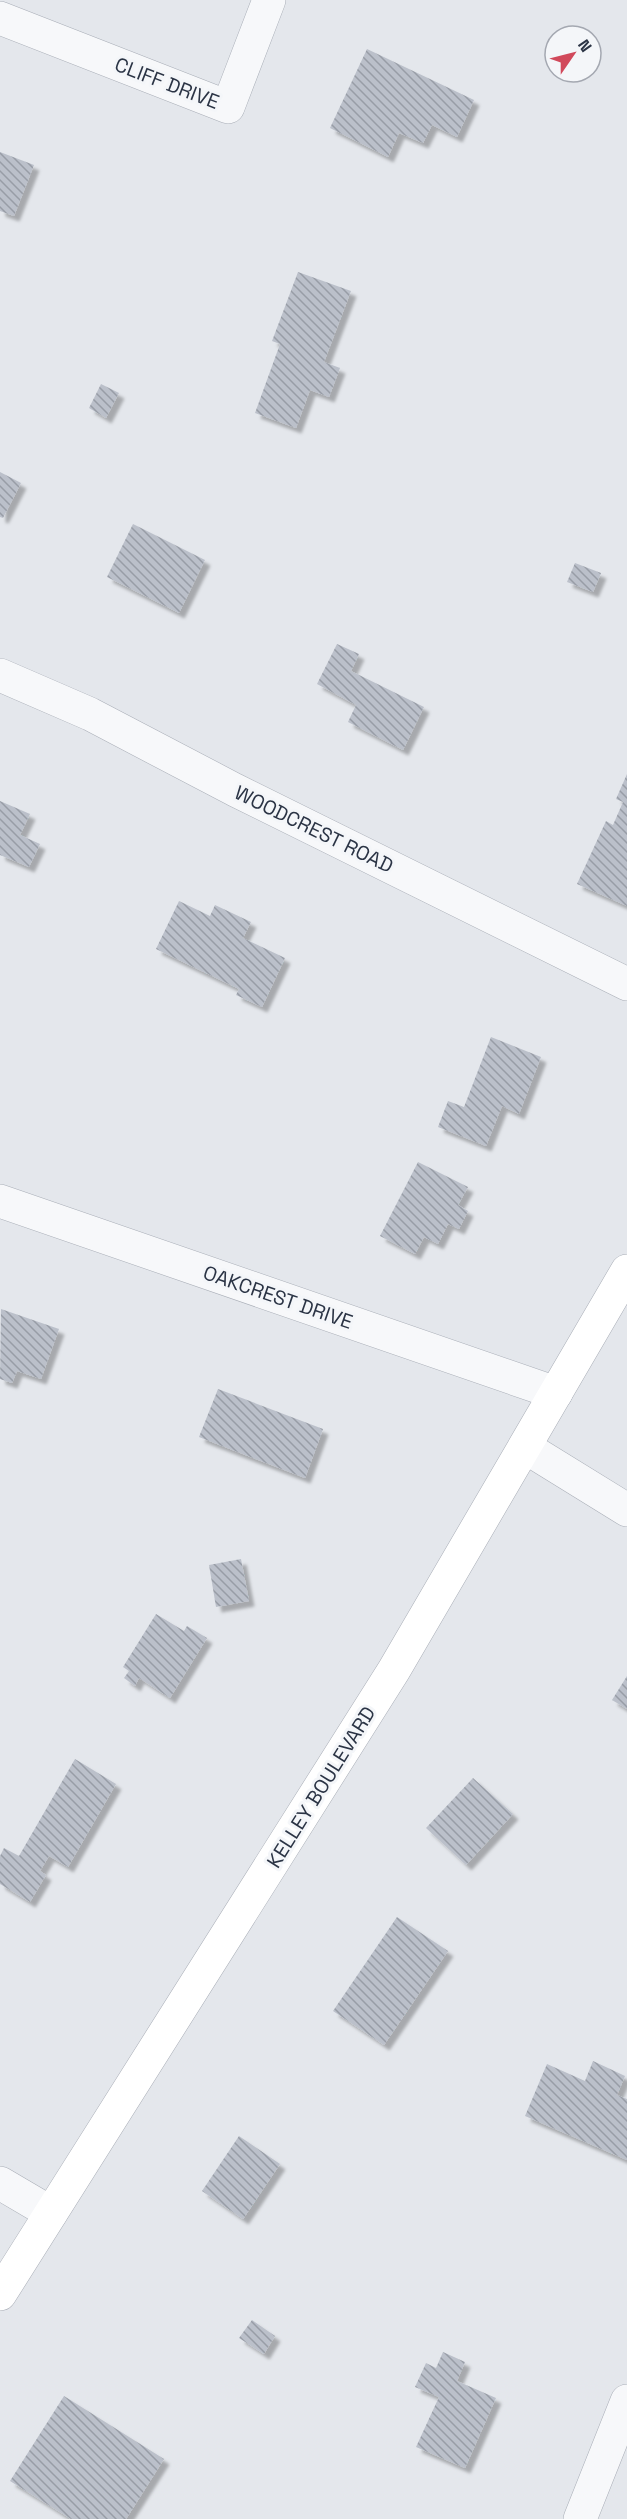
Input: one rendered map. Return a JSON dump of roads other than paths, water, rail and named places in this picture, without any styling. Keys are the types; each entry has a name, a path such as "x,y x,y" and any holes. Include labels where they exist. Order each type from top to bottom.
{"main road":[{"name":"KELLEY BOULEVARD","path":"0,2294 394,1671 627,1271"}],"street":[{"name":"CLIFF DRIVE","path":"0,18 228,107 269,0"},
{"name":"WOODCREST ROAD","path":"0,675 90,714 235,790 627,984"},
{"name":"OAKCREST DRIVE","path":"0,1201 556,1393"},
{"path":"525,1447 627,1510"},
{"path":"0,2183 51,2213"},
{"path":"580,2519 627,2401"}]}
